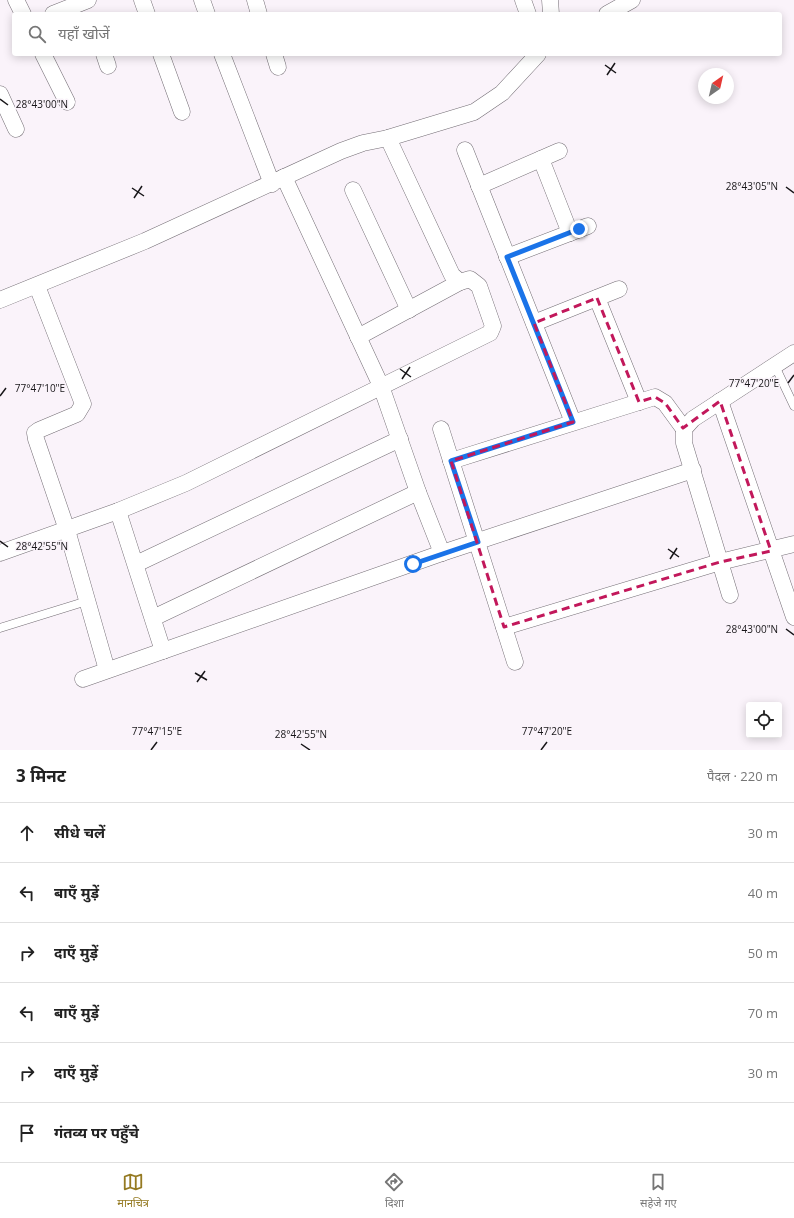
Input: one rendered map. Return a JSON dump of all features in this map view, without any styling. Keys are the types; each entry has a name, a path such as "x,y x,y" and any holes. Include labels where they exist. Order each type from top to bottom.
{"street":[{"path":"16,0 22,12"},
{"path":"142,0 146,12"},
{"path":"202,0 206,12"},
{"path":"254,0 259,12"},
{"path":"523,0 527,12"},
{"path":"550,0 551,12"},
{"path":"611,12 632,0"},
{"path":"61,12 88,5"},
{"path":"44,56 67,102"},
{"path":"162,56 182,112"},
{"path":"223,56 278,180 358,337 381,386 418,492 442,553"},
{"path":"0,300 145,241 341,150 363,143 388,138 474,112 502,93 536,56"},
{"path":"0,94 16,129"},
{"path":"388,138 452,275 460,282"},
{"path":"465,150 573,422"},
{"path":"479,186 559,151"},
{"path":"541,159 570,233"},
{"path":"353,190 409,310"},
{"path":"507,257 588,226"},
{"path":"0,554 118,511 186,483 490,333 493,326 478,286 470,279 460,282 358,337"},
{"path":"36,286 83,404 77,414 35,433 67,530 107,670"},
{"path":"534,323 619,289"},
{"path":"597,298 639,402"},
{"path":"730,595 692,470 683,436 684,429 693,419 794,353"},
{"path":"451,461 655,397 666,403 684,429"},
{"path":"720,401 794,617"},
{"path":"440,429 478,542 515,662"},
{"path":"136,564 400,439"},
{"path":"83,679 442,553 692,470"},
{"path":"153,618 418,492"},
{"path":"118,511 163,651"},
{"path":"504,627 720,562 771,551 794,544"}],"lane":[{"path":"775,366 794,406"},
{"path":"0,628 87,601"}],"highlighted area":[{"path":"597,298 639,402 655,397 665,403 683,428 720,401 771,551 720,562 504,627 451,461 573,422 534,323"}],"route":[{"path":"413,564 478,542 451,461 573,422 507,257 579,229"}]}
